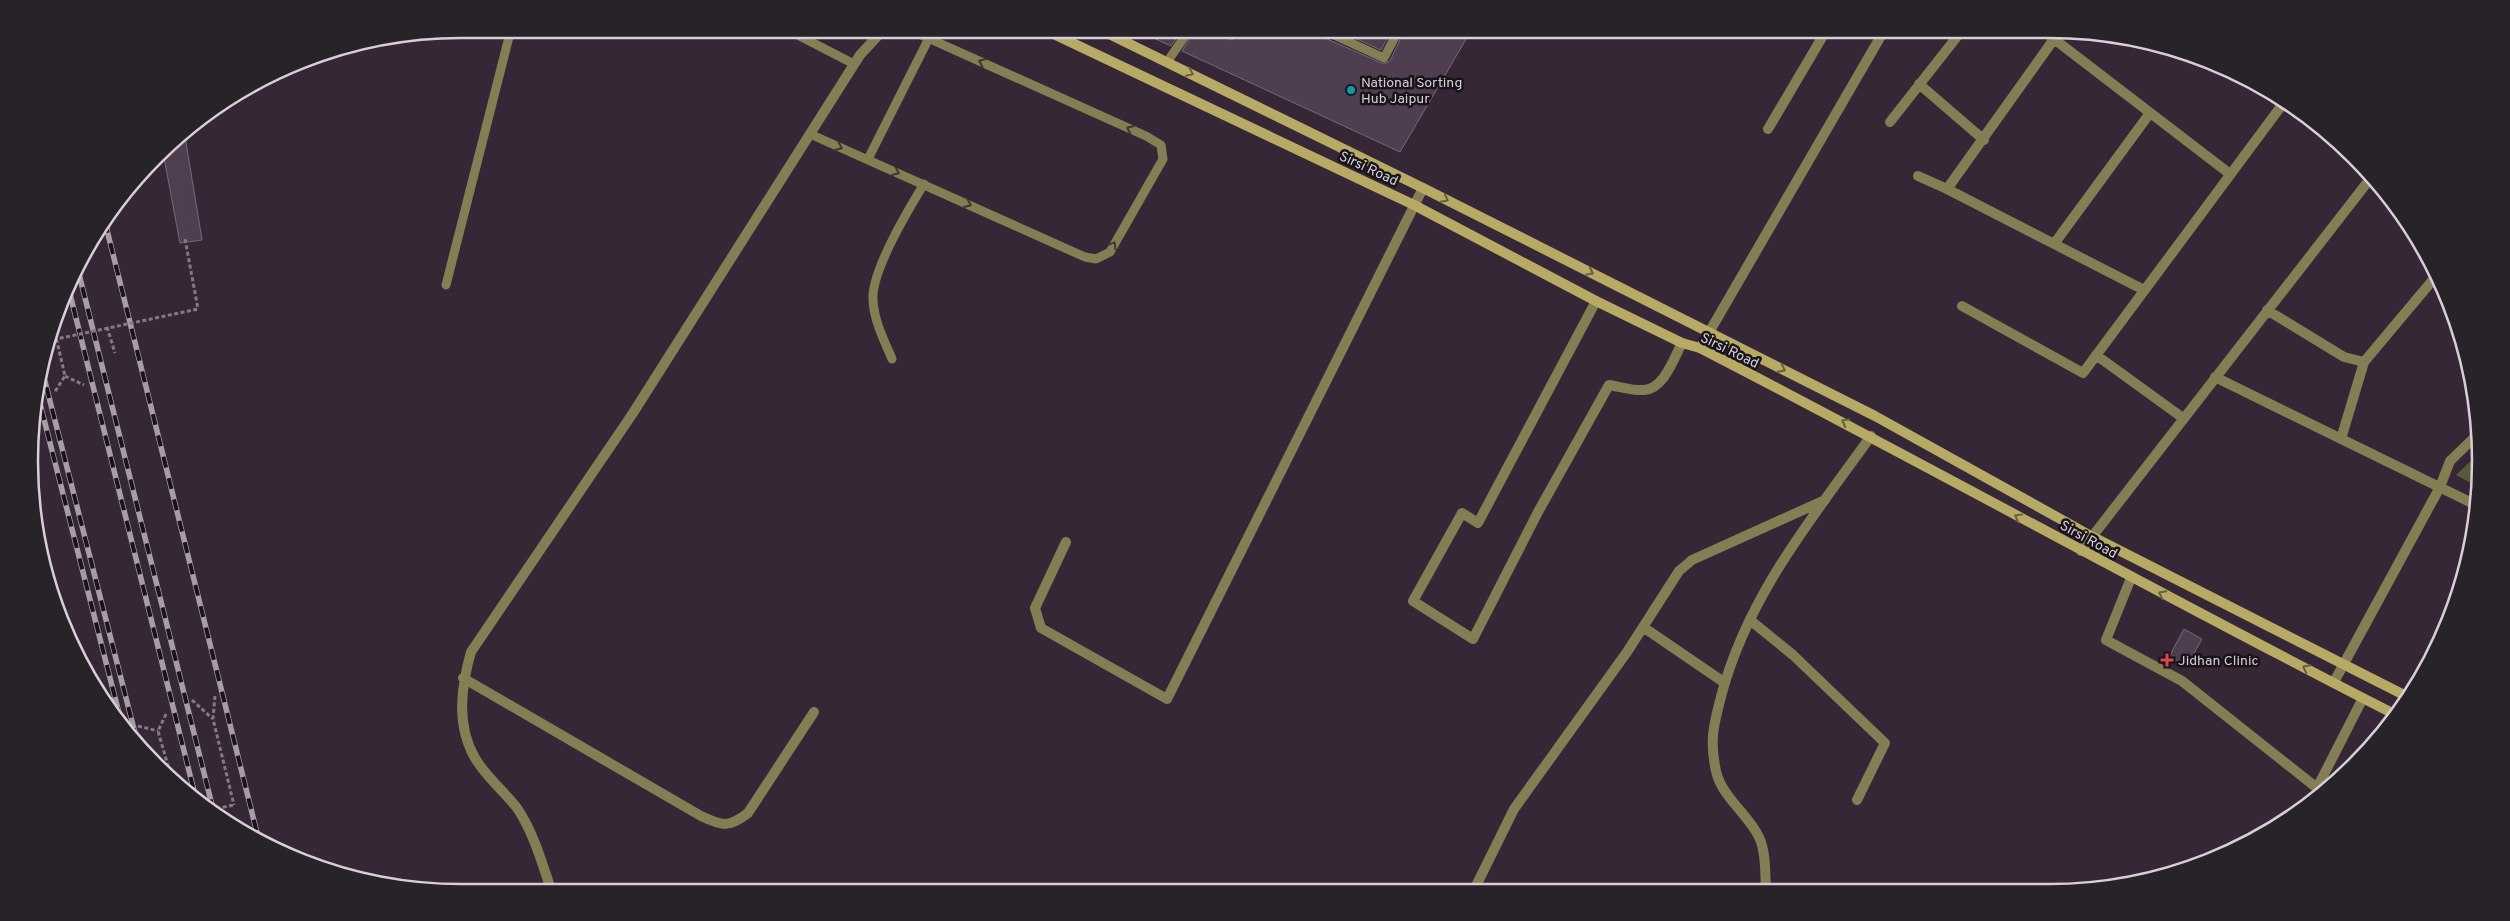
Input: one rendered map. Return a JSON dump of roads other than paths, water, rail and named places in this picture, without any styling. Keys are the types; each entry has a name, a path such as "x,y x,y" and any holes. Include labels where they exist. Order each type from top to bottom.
{"street":[{"path":"549,884 531,833 517,808 475,758 461,720 463,678 471,652 633,413 854,64 876,38"},
{"name":"Sirsi Road","path":"1063,38 1414,204 1596,301 1682,343 1700,348 1871,436 2131,578 2390,712"},
{"name":"Sirsi Road","path":"1117,38 1422,188 1875,416 2092,536 2402,694"},
{"path":"1768,129 1822,38"},
{"path":"1700,348 1880,38"},
{"path":"1890,122 1956,38"},
{"path":"1947,188 1984,140 2054,39 2230,174"},
{"path":"1919,84 1984,140"},
{"path":"1962,306 2082,373 2281,106"},
{"path":"2054,244 2150,113"},
{"path":"1918,176 1947,188 2144,290"},
{"path":"2081,550 2368,182"},
{"path":"1066,542 1035,608 1042,628 1166,699 1422,188"},
{"path":"2341,439 2364,362 2432,281"},
{"path":"1596,301 1478,523 1462,513 1413,601 1473,639 1538,512 1609,386 1644,390 1660,384 1682,343"},
{"path":"2266,310 2344,356 2364,362"},
{"path":"2096,356 2183,418"},
{"path":"2215,377 2470,502"},
{"path":"1766,884 1760,838 1716,774 1711,734 1732,658 1761,595 1791,545 1871,436"},
{"path":"2334,682 2440,487 2450,461 2472,440"},
{"path":"1477,884 1514,809 1643,627 1679,571 1692,560 1825,500"},
{"path":"2131,578 2106,640 2182,681 2317,788"},
{"path":"1750,620 1793,655 1885,744 1857,800"},
{"path":"1643,627 1725,683"},
{"path":"463,678 701,816 725,825 736,822 748,813 814,712"},
{"path":"2317,788 2362,698"}],"lane":[{"path":"446,284 510,38"},
{"path":"803,38 854,64"},
{"path":"810,134 1085,257 1096,259 1110,252 1163,159 1161,145 1146,136 929,38 868,159"},
{"path":"1167,62 1184,38"},
{"path":"1341,38 1384,58 1394,38"},
{"path":"892,358 878,325 872,299 881,266 893,238 924,184"}],"tunnel":[{"path":"172,151 185,239"}],"railway":[{"path":"107,229 257,831"},
{"path":"80,276 211,802"},
{"path":"71,297 193,788"},
{"path":"45,382 134,729"},
{"path":"41,407 118,708"}],"place":[{"name":"National Sorting Hub Jaipur","path":"1351,90"},
{"name":"Jidhan Clinic","path":"2167,660"}]}
